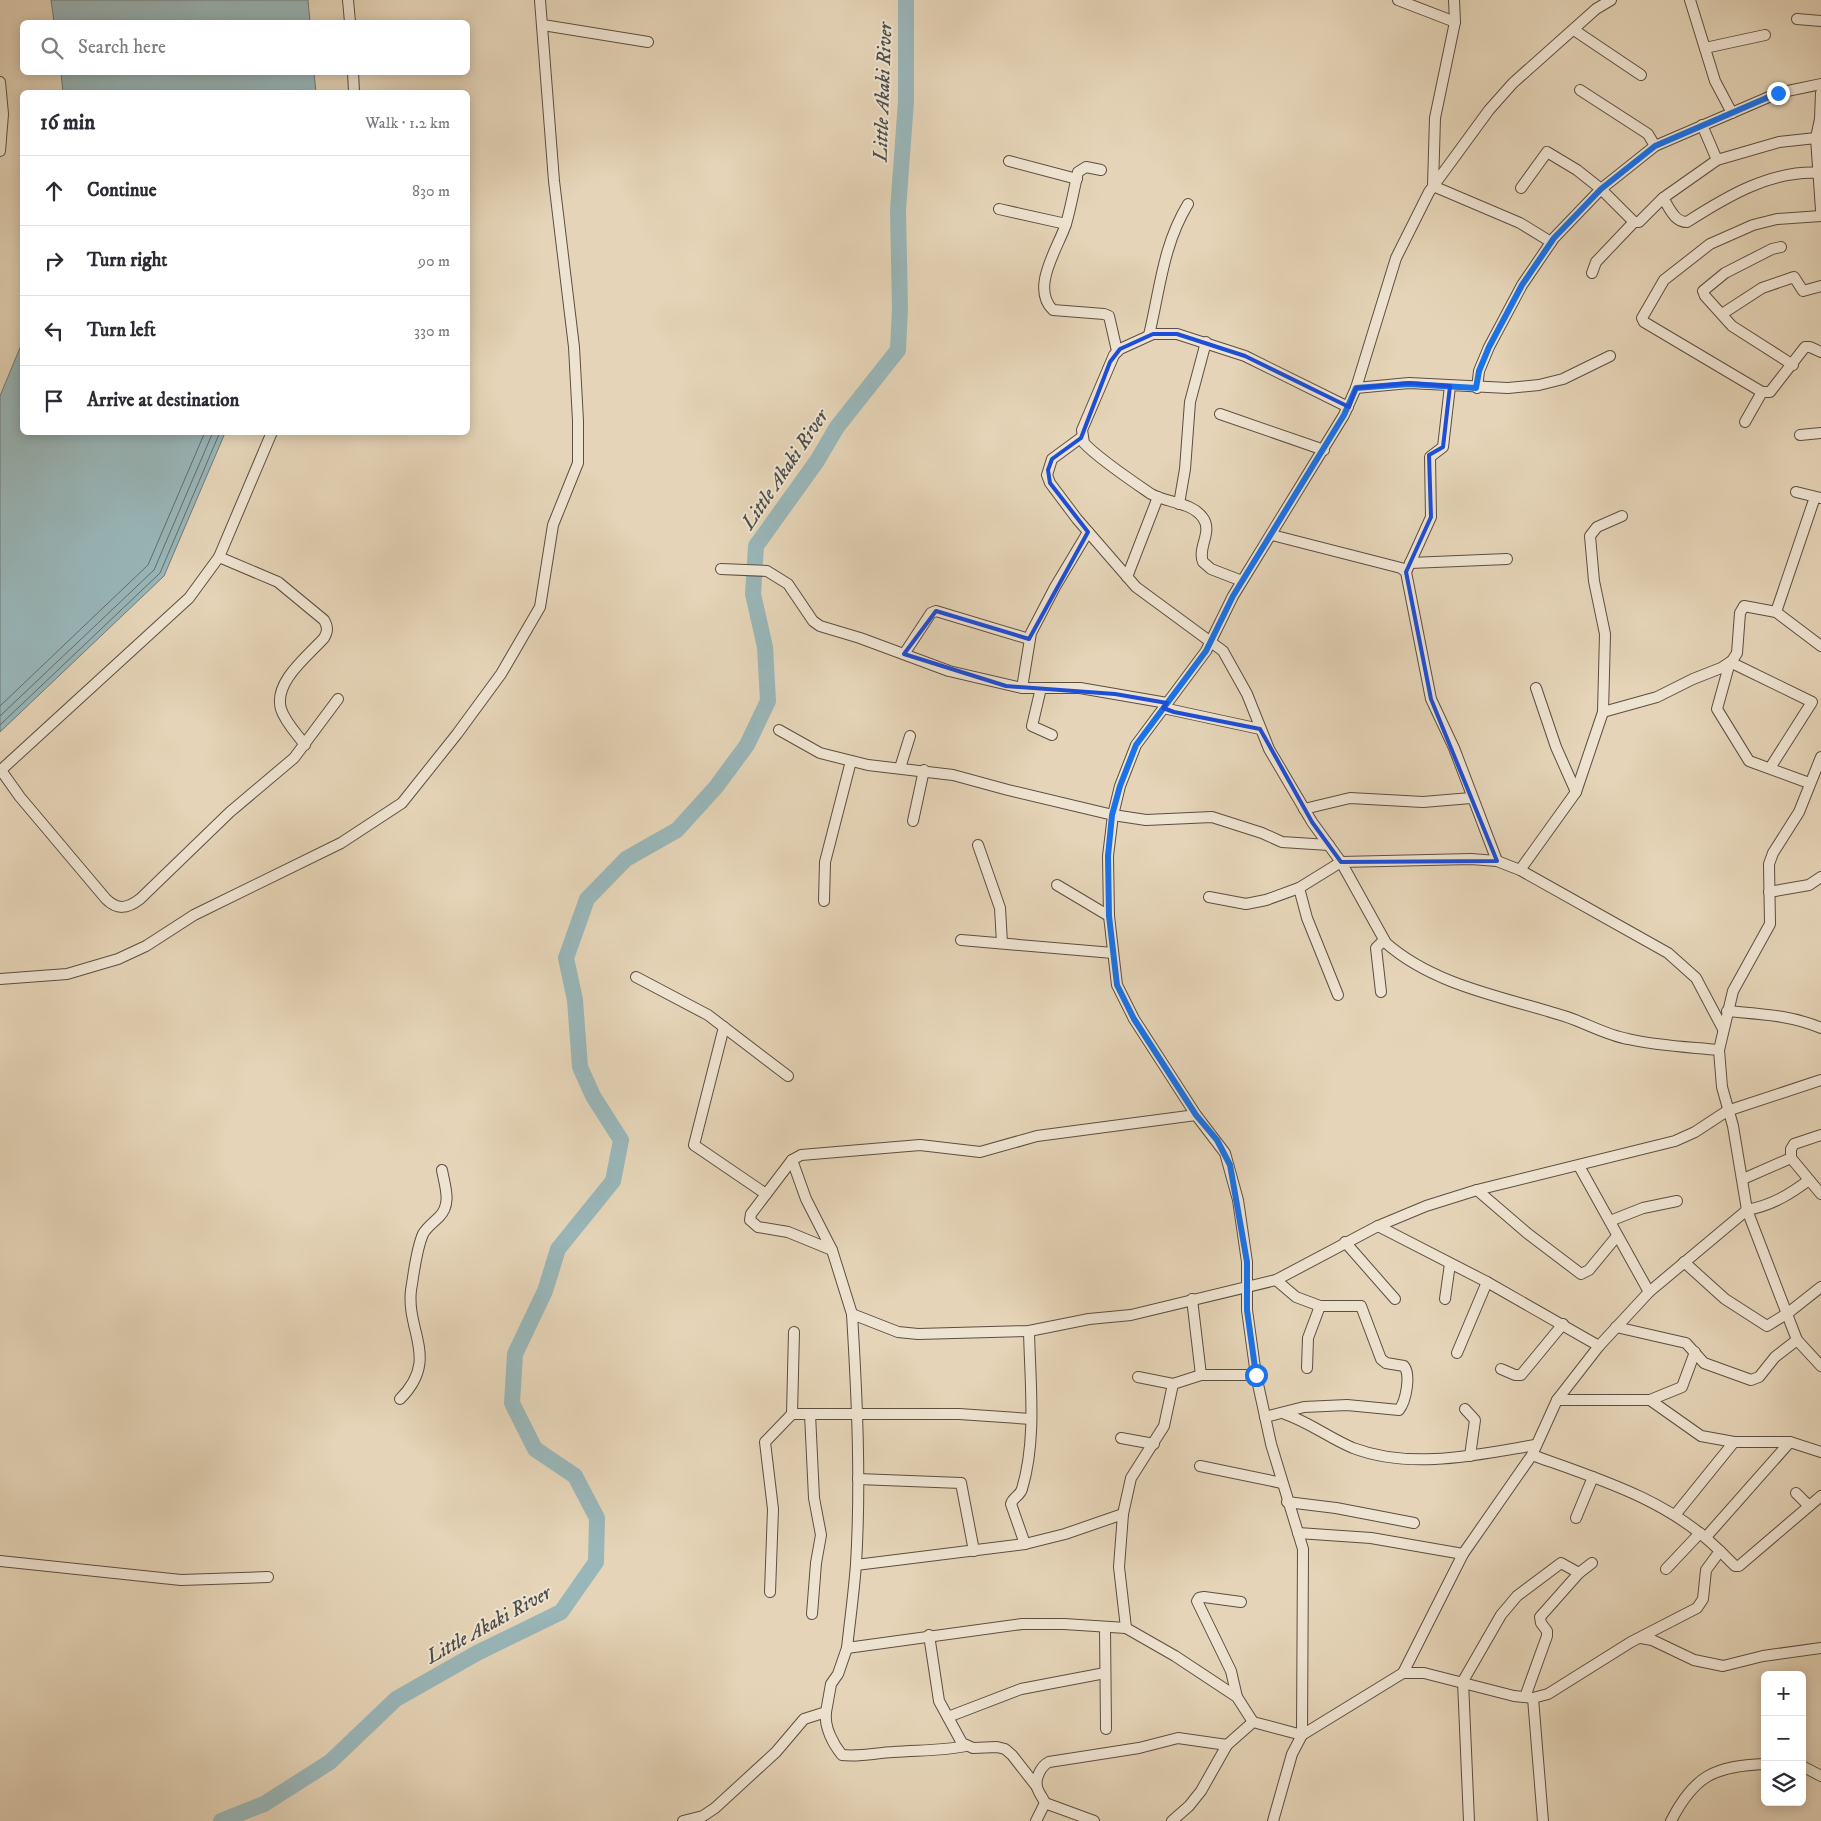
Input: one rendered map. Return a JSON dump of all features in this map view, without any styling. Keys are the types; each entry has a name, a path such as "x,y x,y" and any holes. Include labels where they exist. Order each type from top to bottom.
{"street":[{"path":"348,0 350,20"},
{"path":"0,979 67,974 118,959 146,946 194,916 341,843 402,803 457,734 501,674 540,608 553,525 578,463 578,421 574,347 554,182 540,0"},
{"path":"1398,0 1455,22"},
{"path":"1433,186 1435,118 1455,22 1454,0"},
{"path":"1273,1821 1292,1754 1302,1735 1303,1550 1287,1502 1256,1375 1249,1334 1247,1262 1230,1165 1217,1140 1196,1115 1124,1003 1117,985 1109,916 1108,856 1112,815 1120,786 1136,745 1210,643 1242,581 1324,450 1348,406 1356,388 1396,258 1433,186 1489,110 1513,83 1596,9 1611,0"},
{"path":"1690,0 1715,81 1732,113"},
{"path":"1797,19 1821,21"},
{"path":"543,25 648,42"},
{"path":"1574,30 1641,75"},
{"path":"1706,48 1765,35"},
{"path":"353,75 354,90"},
{"path":"0,82 3,114 0,151"},
{"path":"1476,388 1479,371 1489,347 1522,285 1551,242 1601,189 1655,146 1778,93 1821,84"},
{"path":"1580,90 1648,134 1655,146"},
{"path":"1821,94 1821,119 1816,138 1821,210"},
{"path":"1702,125 1717,160"},
{"path":"1592,273 1596,262 1634,222 1639,222 1663,198 1717,160 1779,142 1816,138"},
{"path":"1521,188 1547,152 1578,170 1601,189 1634,222"},
{"path":"1009,161 1076,179"},
{"path":"1101,170 1082,168 1076,179 1066,224 1044,282 1050,307 1058,312 1104,314 1109,316 1117,352"},
{"path":"1663,198 1677,220 1687,222 1720,201 1761,182 1792,174 1819,173"},
{"path":"1433,186 1520,223 1551,242"},
{"path":"1148,335 1164,257 1176,224 1188,204"},
{"path":"1000,210 1066,224"},
{"path":"1821,216 1777,219 1753,225 1710,244 1664,280 1642,318 1644,322 1762,392 1770,392 1793,365 1805,347 1821,352"},
{"path":"1781,247 1772,249 1725,273 1704,288 1705,296 1732,326 1793,365"},
{"path":"1722,314 1762,288 1794,277 1803,291 1821,286"},
{"path":"1242,581 1211,569 1203,562 1201,554 1206,535 1205,522 1202,516 1179,504 1158,497 1088,448 1082,437 1082,430 1097,398 1110,362 1117,352 1148,335 1177,334 1229,349 1259,362 1309,389 1348,406"},
{"path":"1179,504 1185,469 1190,402 1206,342"},
{"path":"1356,388 1409,384 1508,388 1549,383 1610,356"},
{"path":"1450,386 1443,447 1430,457 1431,517 1408,568 1431,699 1454,748 1471,798 1497,861"},
{"path":"1745,422 1762,392"},
{"path":"1220,414 1324,450"},
{"path":"1800,435 1821,433"},
{"path":"271,435 219,557 190,598 1,771 20,797 106,899 119,908 133,904 140,899 230,812 294,758 338,699"},
{"path":"1082,437 1052,460 1047,475 1050,483 1088,532 1127,577 1210,643 1223,651 1248,694 1269,749 1304,809 1341,862 1384,940 1396,952 1428,970 1491,995 1565,1016 1630,1040 1719,1050"},
{"path":"1776,612 1818,498 1796,492"},
{"path":"1127,577 1158,497"},
{"path":"1520,870 1576,792 1604,712 1605,634 1594,581 1590,536 1597,527 1622,516"},
{"path":"1022,688 1029,639 1055,586 1088,532"},
{"path":"1272,535 1392,566 1408,568 1507,559"},
{"path":"219,557 278,582 324,620 327,625 327,632 324,638 291,674 281,694 281,710 305,745"},
{"path":"724,569 767,572 788,584 813,621 820,626 949,671 1022,688 1080,688 1165,705 1260,728"},
{"path":"1809,783 1749,761 1717,709 1730,662 1737,652 1741,608 1748,606 1776,612 1821,646"},
{"path":"904,654 931,613 936,611 1029,639"},
{"path":"1604,712 1658,697 1730,662"},
{"path":"1730,662 1812,702 1770,768"},
{"path":"1041,688 1032,726 1052,735"},
{"path":"1536,688 1556,747 1576,792"},
{"path":"779,730 820,753 851,761 953,774 1008,790 1112,815 1146,820 1212,817 1262,833 1282,842 1329,845"},
{"path":"900,768 910,736"},
{"path":"1821,756 1809,783 1800,812 1773,853 1769,864 1770,924 1733,991 1719,1050 1721,1080 1727,1110 1733,1126 1747,1210 1797,1340 1821,1366"},
{"path":"824,901 825,862 851,761"},
{"path":"913,821 924,770"},
{"path":"1304,809 1350,798 1423,802 1471,798"},
{"path":"978,845 1000,908 1002,943"},
{"path":"1210,897 1246,904 1266,900 1299,888 1341,862 1471,859 1497,861 1520,870 1630,930 1674,957 1696,978 1723,1029"},
{"path":"1769,892 1809,885 1821,877"},
{"path":"1057,885 1109,916"},
{"path":"1299,888 1308,918 1338,996"},
{"path":"961,940 1112,953"},
{"path":"1381,992 1376,948 1384,940"},
{"path":"636,977 708,1015 788,1076"},
{"path":"1727,1010 1788,1018 1821,1028"},
{"path":"724,1027 694,1145 766,1194"},
{"path":"852,1314 898,1332 918,1334 1029,1331 1089,1319 1131,1315 1276,1280 1345,1242 1426,1206 1477,1190 1675,1141 1695,1132 1727,1110 1821,1080"},
{"path":"832,1250 788,1232 758,1227 752,1224 751,1214 792,1160 810,1152 920,1145 980,1152 1037,1136 1196,1115"},
{"path":"1820,1193 1791,1158 1791,1149 1794,1144 1821,1135"},
{"path":"1743,1179 1791,1158"},
{"path":"792,1160 806,1199 832,1250 852,1314 858,1414 856,1565 847,1648 838,1674 831,1684 826,1712 825,1720 829,1732 842,1755 856,1757 893,1752 946,1750 966,1746 1005,1749 1037,1787 1044,1803 1094,1821"},
{"path":"1579,1166 1610,1221 1616,1236 1649,1292"},
{"path":"400,1399 410,1389 417,1377 420,1352 410,1302 411,1291 423,1235 445,1209 447,1199 442,1170"},
{"path":"1403,1673 1463,1554 1534,1450 1557,1400 1599,1346 1649,1292 1747,1210 1763,1207 1782,1198 1809,1180"},
{"path":"1477,1190 1527,1233 1581,1274 1588,1270 1616,1236"},
{"path":"1610,1221 1643,1208 1677,1201"},
{"path":"1378,1226 1487,1282 1599,1346"},
{"path":"1345,1242 1395,1299"},
{"path":"1684,1262 1725,1298 1763,1325 1770,1325 1821,1287"},
{"path":"1445,1298 1450,1264"},
{"path":"1265,1417 1285,1414 1304,1407 1347,1405 1393,1411 1399,1410 1402,1407 1405,1395 1406,1368 1386,1363 1381,1359 1361,1306 1320,1306 1296,1298 1276,1280"},
{"path":"1458,1353 1487,1282"},
{"path":"1192,1299 1201,1375"},
{"path":"1307,1368 1308,1338 1320,1306"},
{"path":"1501,1369 1515,1375 1521,1375 1563,1324"},
{"path":"1616,1327 1686,1343 1704,1363 1755,1380 1775,1357 1797,1340"},
{"path":"1025,1544 1011,1504 1012,1500 1022,1489 1031,1419 1029,1331"},
{"path":"792,1414 794,1332"},
{"path":"1557,1400 1650,1400 1682,1387 1695,1352"},
{"path":"1138,1377 1172,1384 1201,1375 1256,1375"},
{"path":"1126,1628 1119,1567 1123,1514 1132,1478 1164,1426 1172,1384"},
{"path":"1650,1400 1701,1436 1734,1442 1790,1442 1821,1452"},
{"path":"1465,1409 1475,1420 1470,1456"},
{"path":"770,1592 773,1509 764,1448 768,1437 792,1414 959,1414 1031,1419"},
{"path":"810,1414 814,1498 821,1535 816,1563 812,1614"},
{"path":"1285,1414 1314,1425 1351,1447 1375,1455 1409,1459 1534,1450 1592,1477 1641,1495 1675,1515 1703,1535 1735,1566 1739,1566 1821,1496"},
{"path":"1121,1438 1154,1444"},
{"path":"1675,1515 1734,1442"},
{"path":"1666,1569 1703,1535 1790,1442"},
{"path":"1200,1466 1282,1483"},
{"path":"1576,1518 1592,1477"},
{"path":"858,1479 961,1483 974,1551"},
{"path":"1796,1493 1809,1506"},
{"path":"1287,1502 1336,1508 1414,1523"},
{"path":"856,1565 1025,1544 1065,1534 1123,1514"},
{"path":"1298,1533 1372,1538 1463,1554"},
{"path":"1241,1602 1204,1597 1199,1598 1197,1601 1230,1670 1237,1697 1253,1722 1302,1735 1403,1673 1424,1673 1529,1697 1548,1694 1631,1642 1642,1638 1701,1604 1706,1570 1720,1551"},
{"path":"0,1561 180,1580 268,1577"},
{"path":"1469,1821 1463,1681 1489,1632 1517,1596 1561,1563 1579,1573"},
{"path":"1543,1821 1529,1697 1547,1636 1547,1630 1541,1623 1540,1617 1579,1573 1592,1563"},
{"path":"847,1648 1022,1624 1126,1628 1175,1656 1237,1697"},
{"path":"1104,1627 1106,1729"},
{"path":"929,1636 936,1691 948,1717 966,1746"},
{"path":"1642,1638 1652,1640 1694,1660 1723,1666 1762,1656 1821,1648"},
{"path":"948,1717 1021,1689 1105,1673"},
{"path":"683,1821 702,1816 715,1808 776,1752 804,1719 826,1712"},
{"path":"1172,1821 1190,1806 1201,1791 1227,1745 1253,1722"},
{"path":"1037,1787 1040,1771 1043,1765 1049,1762 1139,1748 1178,1738 1227,1745"},
{"path":"1670,1821 1696,1783 1710,1774 1734,1768 1761,1765"},
{"path":"1806,1768 1821,1776"},
{"path":"1036,1821 1044,1803"}],"highlighted area":[{"path":"1153,334 1177,334 1245,356 1349,407 1356,388 1409,383 1450,386 1443,447 1429,455 1431,517 1406,572 1431,699 1497,861 1341,862 1312,822 1260,729 1174,712 1163,708 1167,703 1115,694 1006,686 904,654 936,611 1029,639 1088,532 1050,483 1048,470 1052,459 1081,438 1110,362 1120,349"}],"water":[{"path":"51,0 308,0 310,20 54,20"},
{"path":"61,75 314,75 316,90 63,90"},
{"path":"20,348 20,435 224,435 164,576 0,732 0,396"}],"waterway":[{"name":"Little Akaki River","path":"221,1821 264,1804 330,1762 396,1699 477,1653 561,1612 596,1562 597,1518 575,1476 535,1449 512,1403 515,1354 545,1291 558,1249 613,1181 621,1140 593,1096 580,1067 575,1000 566,958 587,899 626,859 677,830 716,787 747,745 768,701 765,647 753,594 756,546 817,461 837,427 898,350 900,308 898,210 906,101 906,0"}],"route":[{"path":"1256,1375 1247,1310 1247,1262 1238,1200 1230,1165 1217,1140 1196,1115 1134,1019 1124,1003 1117,985 1109,916 1108,856 1112,815 1126,769 1136,745 1206,651 1233,596 1344,415 1356,388 1399,384 1476,388 1479,371 1489,347 1522,285 1554,238 1601,189 1655,146 1778,93"}]}
